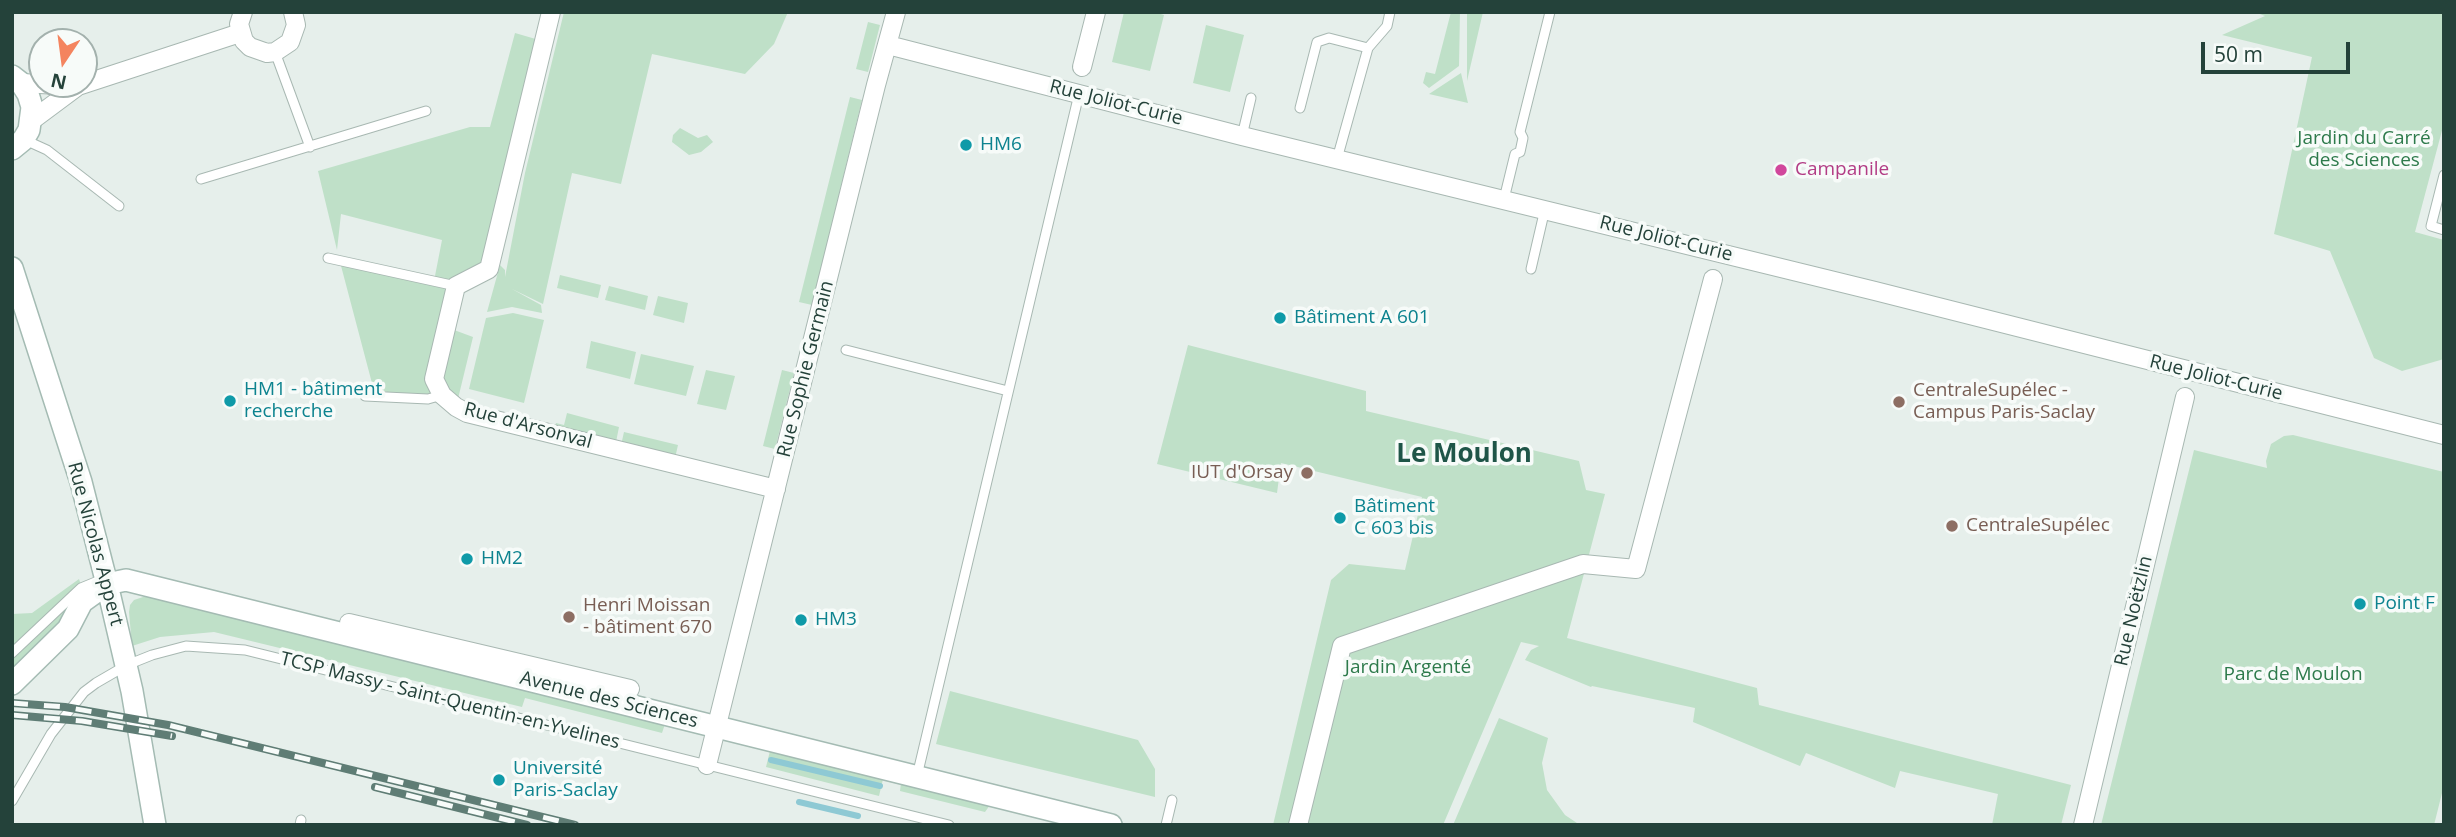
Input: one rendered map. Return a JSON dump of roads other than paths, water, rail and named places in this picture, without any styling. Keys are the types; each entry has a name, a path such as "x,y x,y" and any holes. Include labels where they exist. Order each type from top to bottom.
{"street":[{"path":"243,12 239,24 240,33 250,47 258,51 275,52 290,42 298,14"},
{"path":"456,286 489,270 551,12"},
{"name":"Rue Sophie Germain","path":"707,765 896,12"},
{"path":"1082,67 1096,12"},
{"path":"98,79 240,33"},
{"name":"Rue Joliot-Curie","path":"888,45 1242,136 1545,209 2444,435"},
{"path":"17,79 28,94 32,107 19,143"},
{"path":"19,143 66,98"},
{"name":"Rue Nicolas Appert","path":"12,268 81,482 127,665 155,825"},
{"path":"1298,825 1342,646 1583,564 1636,569 1713,279"},
{"name":"Rue d'Arsonval","path":"456,286 434,379 442,395 456,407 467,413 776,489"},
{"name":"Rue Noëtzlin","path":"2083,825 2185,397"},
{"name":"Avenue des Sciences","path":"106,581 126,580 1111,825"},
{"path":"12,684 68,629 82,602 106,581"},
{"path":"349,623 630,689"}],"lane":[{"path":"1337,159 1368,48 1387,26 1391,12"},
{"path":"1504,200 1515,154 1520,152 1523,138 1520,132 1550,12"},
{"path":"1300,108 1317,42 1328,38 1368,48"},
{"path":"275,52 310,147"},
{"path":"917,776 1079,93"},
{"path":"1242,136 1251,98"},
{"path":"201,179 426,111"},
{"path":"19,143 47,150 120,206"},
{"path":"2444,174 2431,226 2444,230"},
{"path":"1531,269 1545,209"},
{"path":"328,258 456,286"},
{"path":"846,350 1008,391"},
{"path":"365,396 428,399 442,395"},
{"path":"12,653 81,588 106,581"},
{"name":"TCSP Massy - Saint-Quentin-en-Yvelines","path":"12,801 51,734 84,692 127,665 152,654 186,646 246,650 949,825"},
{"path":"1166,825 1172,800"}],"waterway":[{"path":"771,760 880,786"},
{"path":"799,802 858,816"}],"railway":[{"path":"12,703 65,707 168,725 575,825"},
{"path":"12,715 82,721 172,736"},
{"path":"375,787 527,825"}],"place":[{"name":"HM6","path":"966,145"},
{"name":"Campanile","path":"1781,170"},
{"name":"Bâtiment A 601","path":"1280,318"},
{"name":"HM1 - bâtiment recherche","path":"230,401"},
{"name":"CentraleSupélec - Campus Paris-Saclay","path":"1899,402"},
{"name":"IUT d'Orsay","path":"1307,473"},
{"name":"Bâtiment C 603 bis","path":"1340,518"},
{"name":"CentraleSupélec","path":"1952,526"},
{"name":"HM2","path":"467,559"},
{"name":"Point F","path":"2360,604"},
{"name":"Henri Moissan - bâtiment 670","path":"569,617"},
{"name":"HM3","path":"801,620"},
{"name":"Université Paris-Saclay","path":"499,780"}],"district":[{"name":"Le Moulon","path":"1464,455"}],"park label":[{"name":"Jardin du Carré des Sciences","path":"2364,150"},
{"name":"Jardin Argenté","path":"1408,668"},
{"name":"Parc de Moulon","path":"2293,675"}]}
